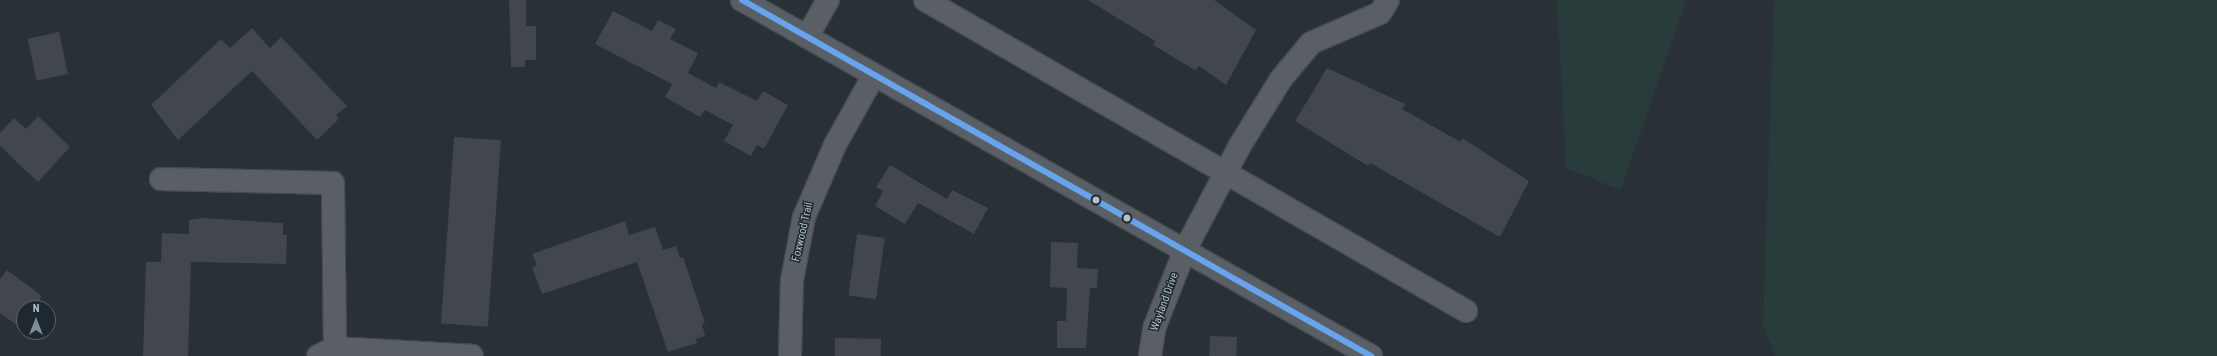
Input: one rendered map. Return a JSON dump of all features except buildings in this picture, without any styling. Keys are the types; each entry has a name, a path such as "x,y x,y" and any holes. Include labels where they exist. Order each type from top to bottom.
{"street":[{"path":"742,0 1371,356"},
{"path":"807,37 828,0"},
{"path":"924,0 1466,311"},
{"name":"Wayland Drive","path":"1150,356 1155,326 1185,250 1225,174 1297,55 1310,43 1380,13 1388,0"},
{"name":"Foxwood Trail","path":"790,356 792,280 804,217 835,145 874,75"},
{"path":"161,179 333,183 327,352 472,356"}],"green space":[{"path":"1557,0 1686,0 1621,190 1566,168"},
{"path":"1774,0 2217,0 2217,356 1776,356 1763,326"}],"transit line":[{"path":"742,0 1371,356"}]}
